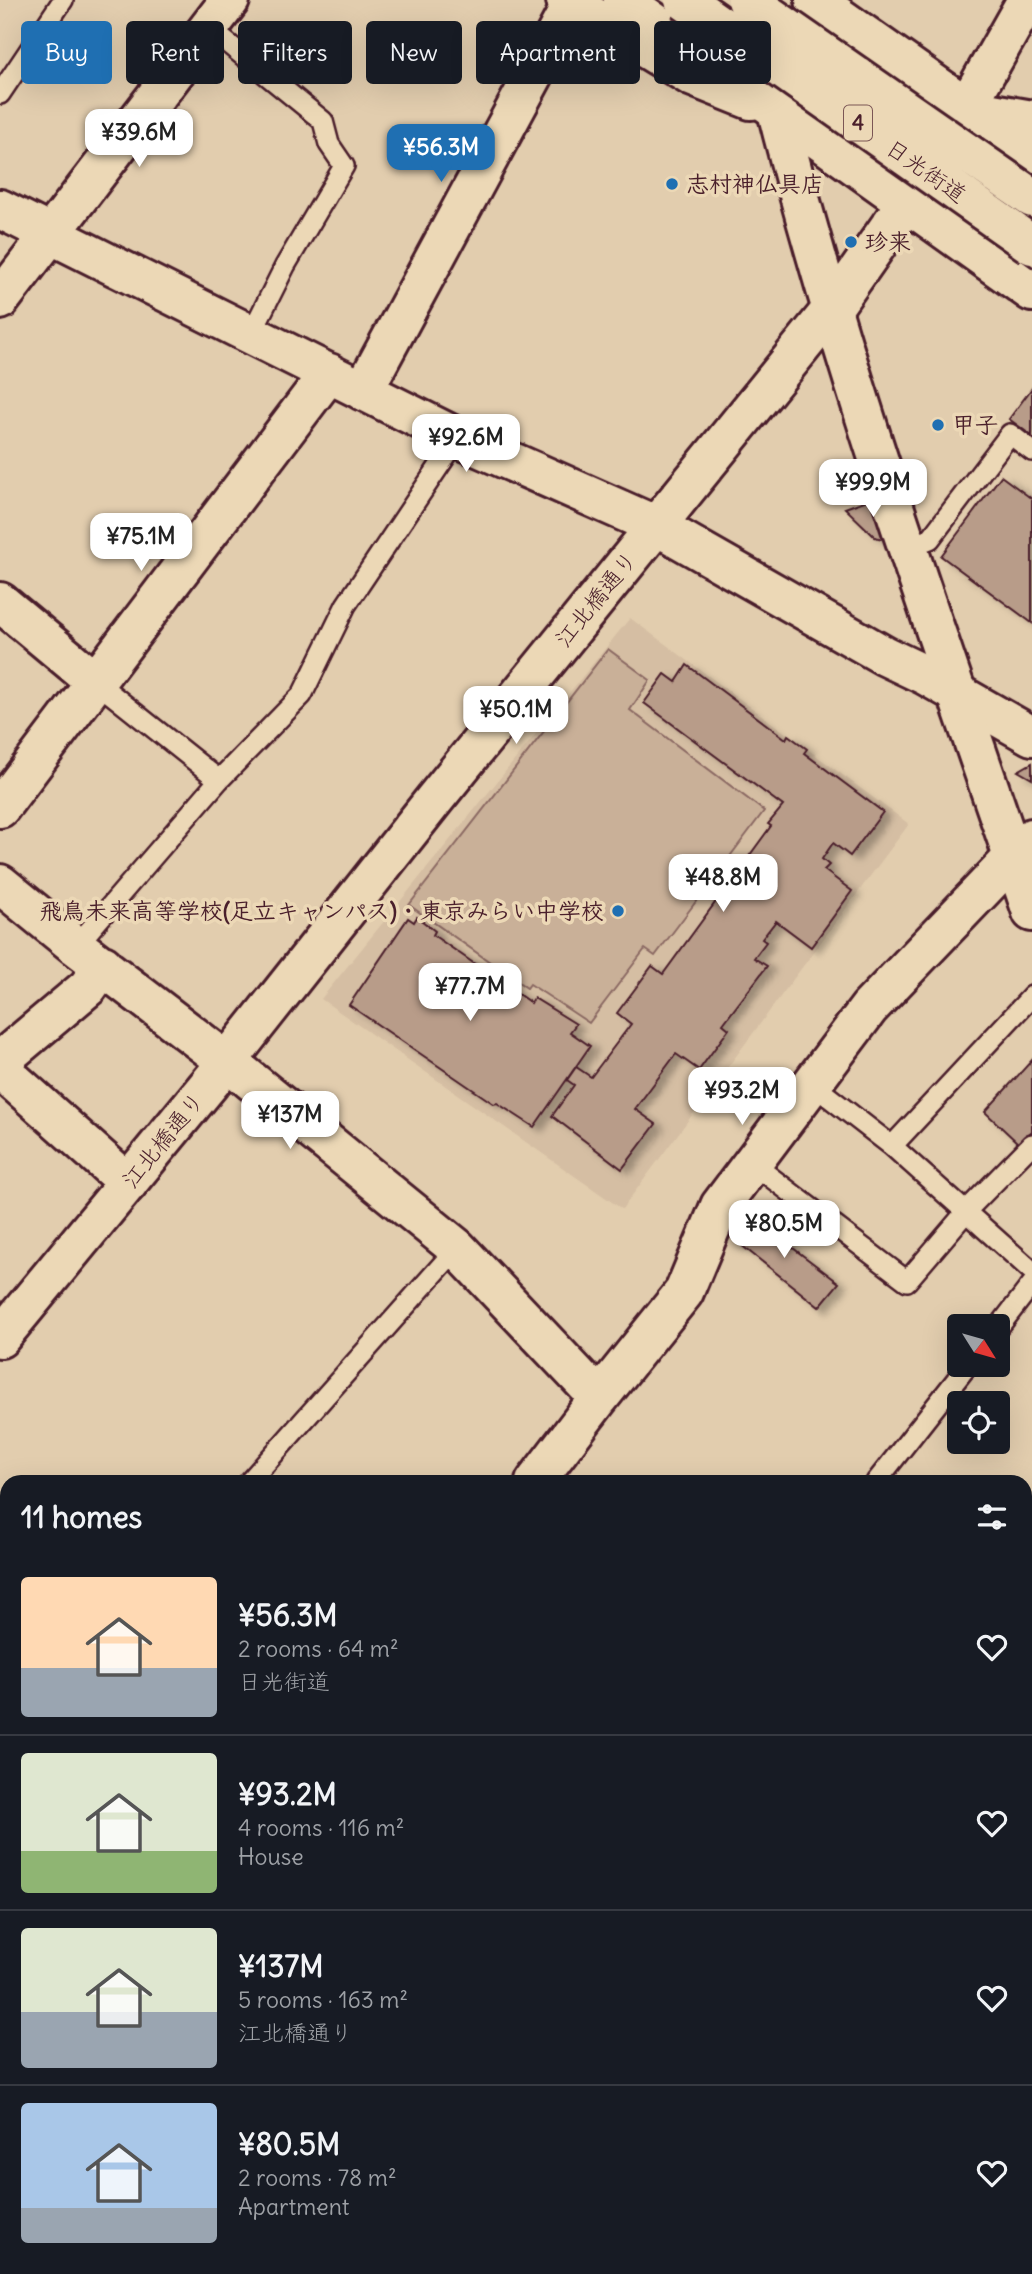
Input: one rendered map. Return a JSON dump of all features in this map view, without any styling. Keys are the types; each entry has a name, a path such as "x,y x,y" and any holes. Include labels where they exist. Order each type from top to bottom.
{"main road":[{"name":"4","path":"623,0 1032,292"},
{"name":"日光街道","path":"684,0 1032,246"},
{"path":"749,0 776,109 846,359 956,694 1026,856 1032,912"},
{"name":"日光街道","path":"749,0 1032,198"},
{"path":"815,0 1032,153"},
{"name":"江北橋通り","path":"0,1338 227,1062 434,800 832,309 906,202 966,108 1027,0"},
{"path":"363,391 569,2 691,76 776,109 877,114 966,108 1032,120"},
{"path":"0,300 216,11"},
{"path":"0,209 458,438 657,526 1032,736"},
{"path":"0,808 328,373"},
{"path":"0,602 96,682"},
{"path":"550,1475 599,1398 684,1292 720,1206 869,1008 1026,856"},
{"path":"0,884 227,1062 457,1248 599,1398"},
{"path":"0,1061 88,987 89,955"},
{"path":"0,1069 128,1183"}],"lane":[{"path":"0,94 63,0"},
{"path":"216,11 323,121 329,144 344,166 285,266 251,334"},
{"path":"907,548 930,539 1010,434 1032,451"},
{"path":"89,955 219,779 302,695 346,605 458,438"},
{"path":"96,682 219,779"},
{"path":"892,1146 1032,996"},
{"path":"812,1084 892,1146 1032,1270"},
{"path":"752,1163 906,1281 1032,1144"},
{"path":"256,1475 457,1248"},
{"path":"1009,1314 1032,1284"},
{"path":"882,1475 959,1377"}],"shaded area":[{"name":"飛鳥未来高等学校(足立キャンパス)・東京みらい中学校","path":"630,618 909,824 622,1209 321,999"},
{"path":"608,649 650,680 630,710 764,811 655,956 645,949 589,1023 530,984 527,988 409,905"}],"building":[{"path":"1032,388 1032,436 1009,419"},
{"path":"1001,476 1032,499 1032,623 941,556"},
{"path":"878,496 898,543 875,537 845,508"},
{"path":"687,665 786,739 788,735 807,749 804,753 883,812 850,856 833,843 822,859 829,865 824,870 852,891 811,947 776,921 762,939 766,942 754,958 767,966 723,1024 729,1029 699,1070 676,1054 635,1109 656,1124 622,1169 552,1116 574,1085 567,1080 576,1067 591,1077 631,1024 617,1013 652,966 663,974 783,806 644,703 665,674 676,682"},
{"path":"1032,763 1032,779 1018,771"},
{"path":"417,917 435,931 433,935 531,1003 534,998 576,1024 570,1032 590,1046 534,1127 497,1103 494,1104 349,1005 408,918 414,922"},
{"path":"1032,1060 1032,1131 1019,1144 985,1112"},
{"path":"743,1210 839,1283 819,1307 731,1237"}],"place":[{"name":"志村神仏具店","path":"672,184"},
{"name":"珍来","path":"851,242"},
{"name":"甲子","path":"938,425"},
{"name":"飛鳥未来高等学校(足立キャンパス)・東京みらい中学校","path":"618,911"}]}
